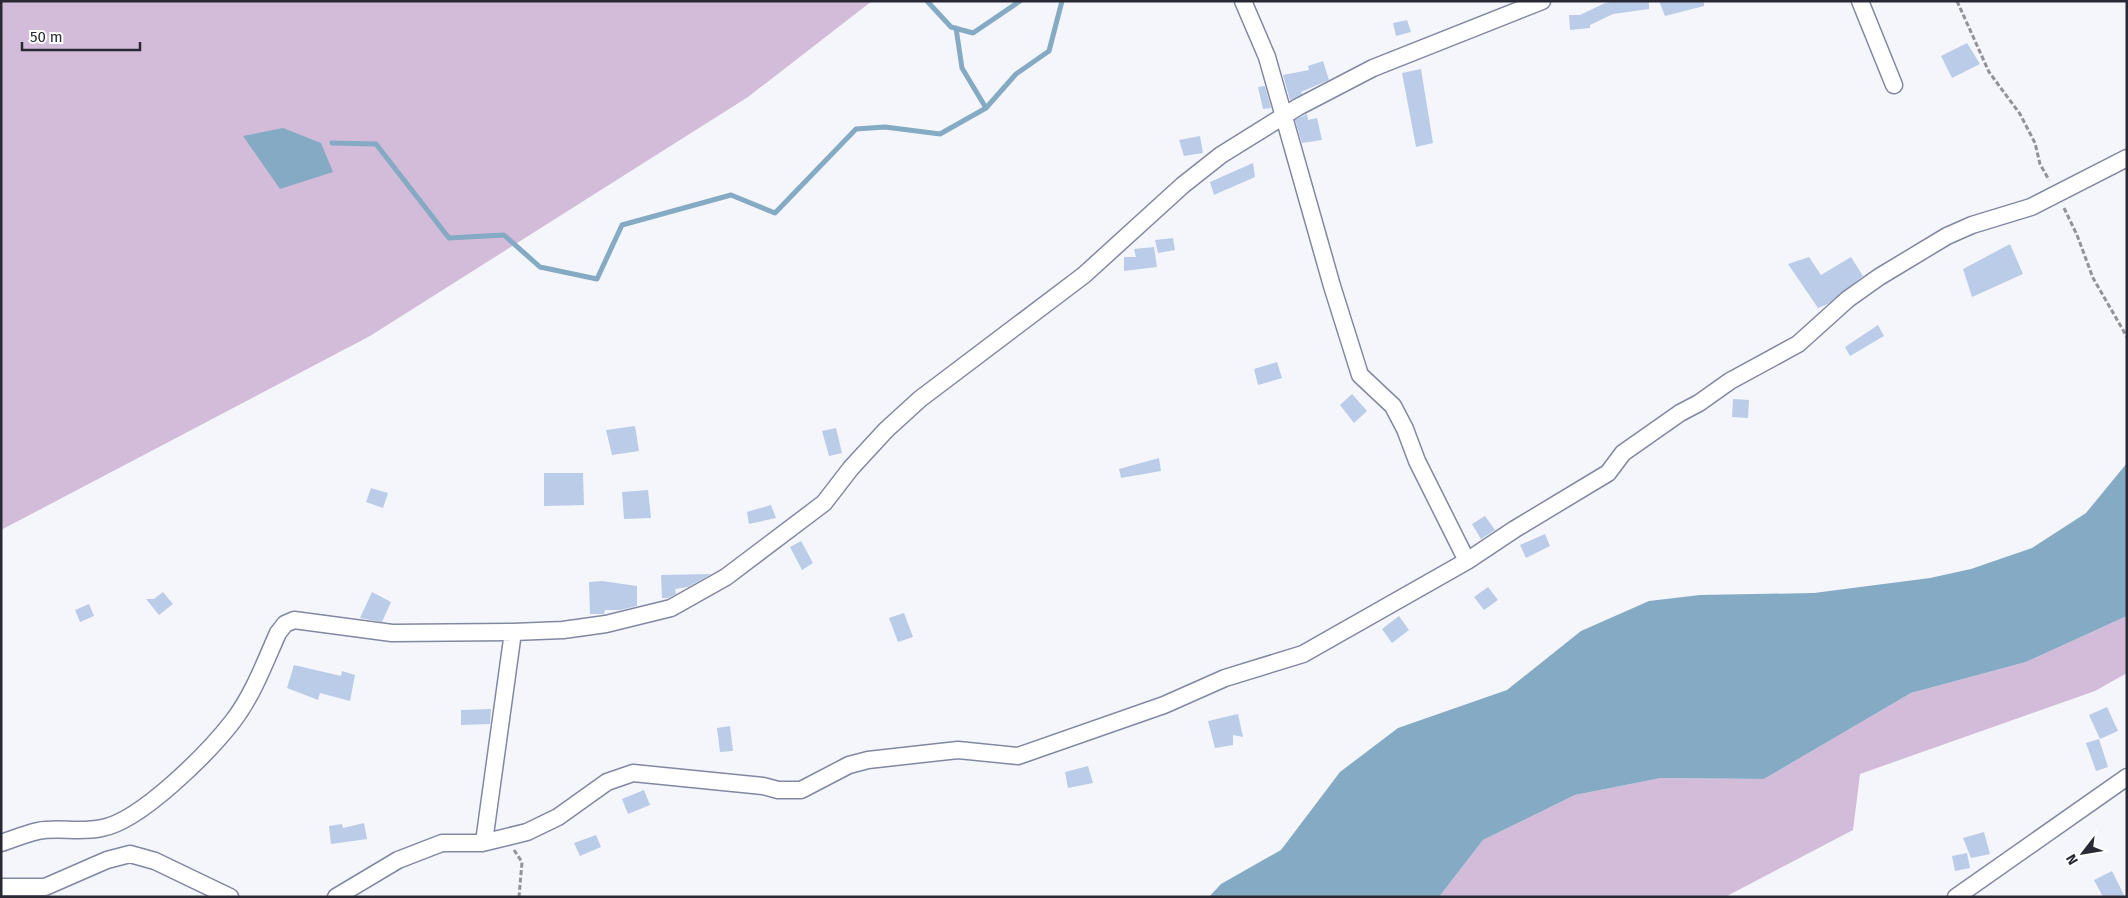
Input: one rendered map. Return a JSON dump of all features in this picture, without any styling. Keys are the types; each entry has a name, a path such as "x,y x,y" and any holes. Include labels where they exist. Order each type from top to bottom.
{"street":[{"path":"1243,1 1267,57 1332,286 1360,375 1392,406 1406,429 1417,461 1468,561"},
{"path":"1,843 38,831 102,829 121,822 147,803 181,777 234,720 247,699 278,633 285,624 294,620 392,633 513,632 563,630 641,617 671,608 726,577 824,503 886,430 920,399 1084,275 1183,185 1221,155 1284,115 1373,68 1542,1"},
{"path":"1860,1 1894,85"},
{"path":"336,897 398,860 442,843 484,842 527,832 558,817 607,782 633,773 763,786 778,790 801,790 850,765 868,760 958,750 1018,756 1164,706 1225,678 1293,658 1381,612 1468,561 1515,529 1608,472 1623,453 1680,413 1730,381 1798,344 1854,294 1947,236 1972,225 2031,207 2127,158"},
{"path":"484,842 513,632"},
{"path":"1956,897 2127,776"},
{"path":"1,888 45,886 107,860 130,854 155,861 230,897"}],"path":[{"path":"1957,1 1989,72 2020,114 2035,143 2040,164 2077,235 2093,278 2127,337"},
{"path":"506,836 522,862 519,897"}],"shaded area":[{"path":"1,1 872,1 748,97 370,336 1,530"},
{"path":"2127,616 2127,673 2095,691 1860,774 1853,830 1725,897 1439,897 1483,840 1575,795 1661,778 1764,779 1911,693 2026,662"}],"water":[{"path":"283,128 321,143 333,172 280,189 243,136"},
{"path":"2127,463 2127,616 2026,662 1911,693 1764,779 1661,778 1575,795 1483,840 1439,897 1209,897 1221,884 1281,850 1340,772 1398,728 1507,690 1581,631 1649,601 1700,595 1814,593 1930,578 1971,569 2032,548 2086,513"}],"building":[{"path":"1649,1 1649,9 1613,14 1590,25 1590,28 1570,30 1569,15 1580,15 1605,3"},
{"path":"1659,1 1704,1 1704,6 1665,16"},
{"path":"1407,20 1411,32 1396,36 1393,23"},
{"path":"1967,43 1980,64 1952,78 1941,56"},
{"path":"1323,61 1329,80 1301,92 1302,94 1290,100 1283,75 1309,70 1308,66"},
{"path":"1421,69 1433,143 1416,147 1402,73"},
{"path":"1265,86 1271,108 1263,109 1258,87"},
{"path":"1307,114 1308,120 1317,118 1322,140 1302,143 1295,120"},
{"path":"1200,136 1203,153 1184,156 1179,140"},
{"path":"1253,163 1255,177 1214,195 1210,182"},
{"path":"1173,238 1175,250 1158,253 1155,240"},
{"path":"2010,244 2023,274 1972,297 1963,269"},
{"path":"1154,247 1157,267 1124,271 1124,257 1136,257 1134,249"},
{"path":"1809,257 1821,275 1851,257 1863,276 1828,304 1818,308 1788,264"},
{"path":"1878,325 1884,336 1850,356 1845,347"},
{"path":"1277,362 1282,378 1258,385 1254,369"},
{"path":"1352,394 1367,411 1354,423 1340,405"},
{"path":"1733,399 1749,400 1748,418 1732,417"},
{"path":"635,426 639,451 612,455 606,430"},
{"path":"836,428 842,453 829,456 822,431"},
{"path":"1159,458 1161,471 1121,478 1119,469"},
{"path":"544,473 583,473 584,505 544,506"},
{"path":"371,488 388,493 383,508 366,502"},
{"path":"648,490 651,518 624,519 622,492"},
{"path":"771,505 776,518 749,524 747,512"},
{"path":"1485,516 1495,530 1481,539 1472,524"},
{"path":"1545,534 1550,546 1526,558 1520,545"},
{"path":"801,541 813,563 802,570 790,547"},
{"path":"711,574 688,587 675,589 676,594 668,598 662,598 661,575"},
{"path":"602,581 637,586 637,606 620,610 605,610 604,614 590,614 589,582"},
{"path":"1488,587 1498,600 1484,610 1474,597"},
{"path":"163,592 173,604 159,615 146,599 154,599"},
{"path":"372,592 391,602 382,622 360,618"},
{"path":"89,604 94,616 80,622 75,610"},
{"path":"904,613 913,637 898,642 889,618"},
{"path":"1399,616 1409,630 1392,643 1382,629"},
{"path":"294,665 341,676 342,671 355,675 350,701 320,693 318,700 287,688"},
{"path":"2107,707 2118,731 2100,739 2089,715"},
{"path":"491,709 490,724 461,725 461,710"},
{"path":"1238,714 1243,737 1233,735 1233,745 1215,748 1208,721"},
{"path":"730,726 733,751 720,752 717,728"},
{"path":"2099,739 2108,767 2096,771 2086,743"},
{"path":"1088,766 1093,783 1068,788 1065,772"},
{"path":"644,790 650,805 628,814 622,799"},
{"path":"364,823 367,839 331,844 329,826 342,824 343,828"},
{"path":"1984,832 1990,854 1971,858 1963,838"},
{"path":"596,835 601,847 580,856 574,843"},
{"path":"1967,853 1970,868 1955,871 1952,856"},
{"path":"2112,871 2125,897 2103,897 2094,880"}],"waterway":[{"path":"927,1 951,27 973,33 1020,1"},
{"path":"332,143 376,144 449,238 504,235 540,267 597,279 622,225 731,195 775,213 856,129 885,127 940,134 986,108 1016,74 1049,51 1062,1"},
{"path":"956,28 962,68 986,108"}]}
